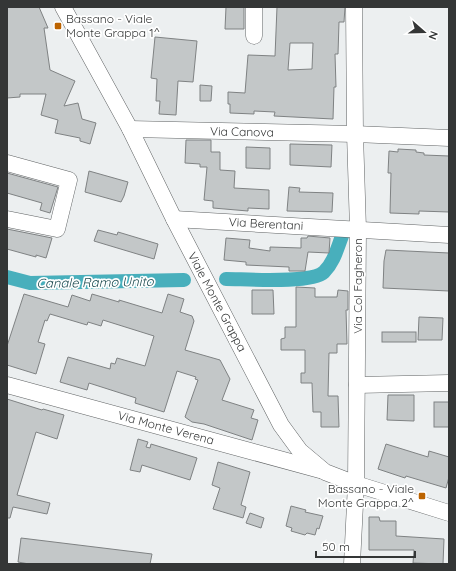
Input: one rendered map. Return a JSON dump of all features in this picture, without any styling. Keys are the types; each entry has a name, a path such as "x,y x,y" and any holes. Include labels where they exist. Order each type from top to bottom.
{"street":[{"name":"Viale Monte Grappa","path":"63,7 130,129 174,219 282,425 300,451 325,472 356,484 449,513"},
{"path":"254,7 254,36"},
{"name":"Via Col Fagheron","path":"352,564 356,484 358,229 355,134 354,7"},
{"name":"Via Canova","path":"130,129 355,134 449,138"},
{"path":"7,163 70,180 57,229 7,218"},
{"name":"Via Berentani","path":"174,219 449,235"},
{"path":"357,385 449,383"},
{"name":"Via Monte Verena","path":"7,385 325,472"}],"building":[{"path":"7,7 39,7 48,28 44,28 50,70 75,81 64,106 78,103 82,119 96,123 90,144 80,141 80,138 55,133 58,120 41,115 46,94 20,94 20,97 7,98"},
{"path":"226,7 244,7 244,29 225,29"},
{"path":"277,7 345,7 344,22 339,22 338,54 335,54 336,87 334,87 333,119 274,116 275,112 254,111 254,114 230,113 228,92 245,93 248,55 275,56","holes":["290,43 313,43 312,69 288,70"]},
{"path":"155,37 197,41 193,82 178,81 176,115 159,114 160,101 156,101 157,79 151,78"},
{"path":"200,85 212,86 211,101 200,101"},
{"path":"186,140 211,140 211,152 220,152 220,170 235,171 234,188 269,190 269,209 248,208 248,211 213,208 213,201 204,200 207,167 200,167 200,164 185,163"},
{"path":"290,144 332,145 331,167 290,165"},
{"path":"246,147 270,148 270,169 246,168"},
{"path":"398,149 416,150 416,152 424,153 424,155 449,156 449,212 419,211 419,214 390,213 391,173 388,173 389,151 398,152"},
{"path":"89,171 128,182 121,202 85,192"},
{"path":"7,173 58,187 50,213 40,210 42,203 7,193"},
{"path":"289,187 300,188 299,192 333,193 332,212 287,211"},
{"path":"7,229 52,238 46,258 36,255 36,257 7,249"},
{"path":"98,230 117,235 118,232 158,244 154,259 94,241"},
{"path":"308,236 330,238 329,253 308,252 305,271 289,271 289,267 246,265 246,262 224,260 226,238 250,240 249,248 270,251 270,247 301,248 301,238 307,238"},
{"path":"386,250 449,253 449,291 383,288"},
{"path":"296,287 315,288 315,297 337,297 338,290 348,291 348,310 346,310 347,344 337,344 337,353 329,353 328,396 338,396 339,427 321,427 321,412 313,412 312,383 301,383 301,373 305,373 305,350 281,350 281,339 285,338 285,327 296,327"},
{"path":"252,290 273,290 274,314 252,314"},
{"path":"24,294 68,307 72,295 90,301 92,294 119,302 119,300 162,313 168,294 184,299 180,312 192,316 194,321 185,350 220,360 230,379 222,400 254,410 251,418 258,420 252,440 204,424 192,422 185,417 198,380 195,379 196,377 177,371 164,412 135,403 136,398 89,383 87,390 60,382 68,357 110,369 111,363 115,364 117,358 145,366 154,336 103,320 101,326 88,322 87,325 50,314 47,321 45,320 38,342 45,344 36,374 7,365 7,346"},
{"path":"419,317 443,318 442,340 418,340"},
{"path":"382,332 416,332 416,342 382,342"},
{"path":"388,395 414,395 414,421 387,420"},
{"path":"7,399 64,415 57,439 36,432 17,495 50,503 47,514 13,507 10,518 7,518"},
{"path":"434,402 449,402 449,427 434,427"},
{"path":"138,439 148,442 146,447 150,448 151,444 197,458 190,480 142,465 140,472 130,470"},
{"path":"386,444 428,457 429,451 449,457 449,477 446,488 406,476 405,478 378,469"},
{"path":"218,462 250,472 241,505 246,507 243,518 213,509 220,488 212,485"},
{"path":"291,506 306,510 305,512 323,516 319,529 317,528 315,535 307,533 305,535 291,531 292,528 286,526"},
{"path":"250,513 264,518 261,528 246,523"},
{"path":"369,517 379,517 380,521 396,521 396,536 444,539 443,564 413,563 414,550 369,550"},
{"path":"21,538 152,554 150,564 29,564 18,562"}],"waterway":[{"name":"Canale Ramo Unito","path":"226,279 262,280 317,276 324,272 330,264 342,236"},
{"name":"Canale Ramo Unito","path":"7,277 30,283 184,280"}],"place":[{"name":"Bassano - Viale Monte Grappa 1^","path":"58,26"},
{"name":"Bassano - Viale Monte Grappa 2^","path":"422,496"}]}
